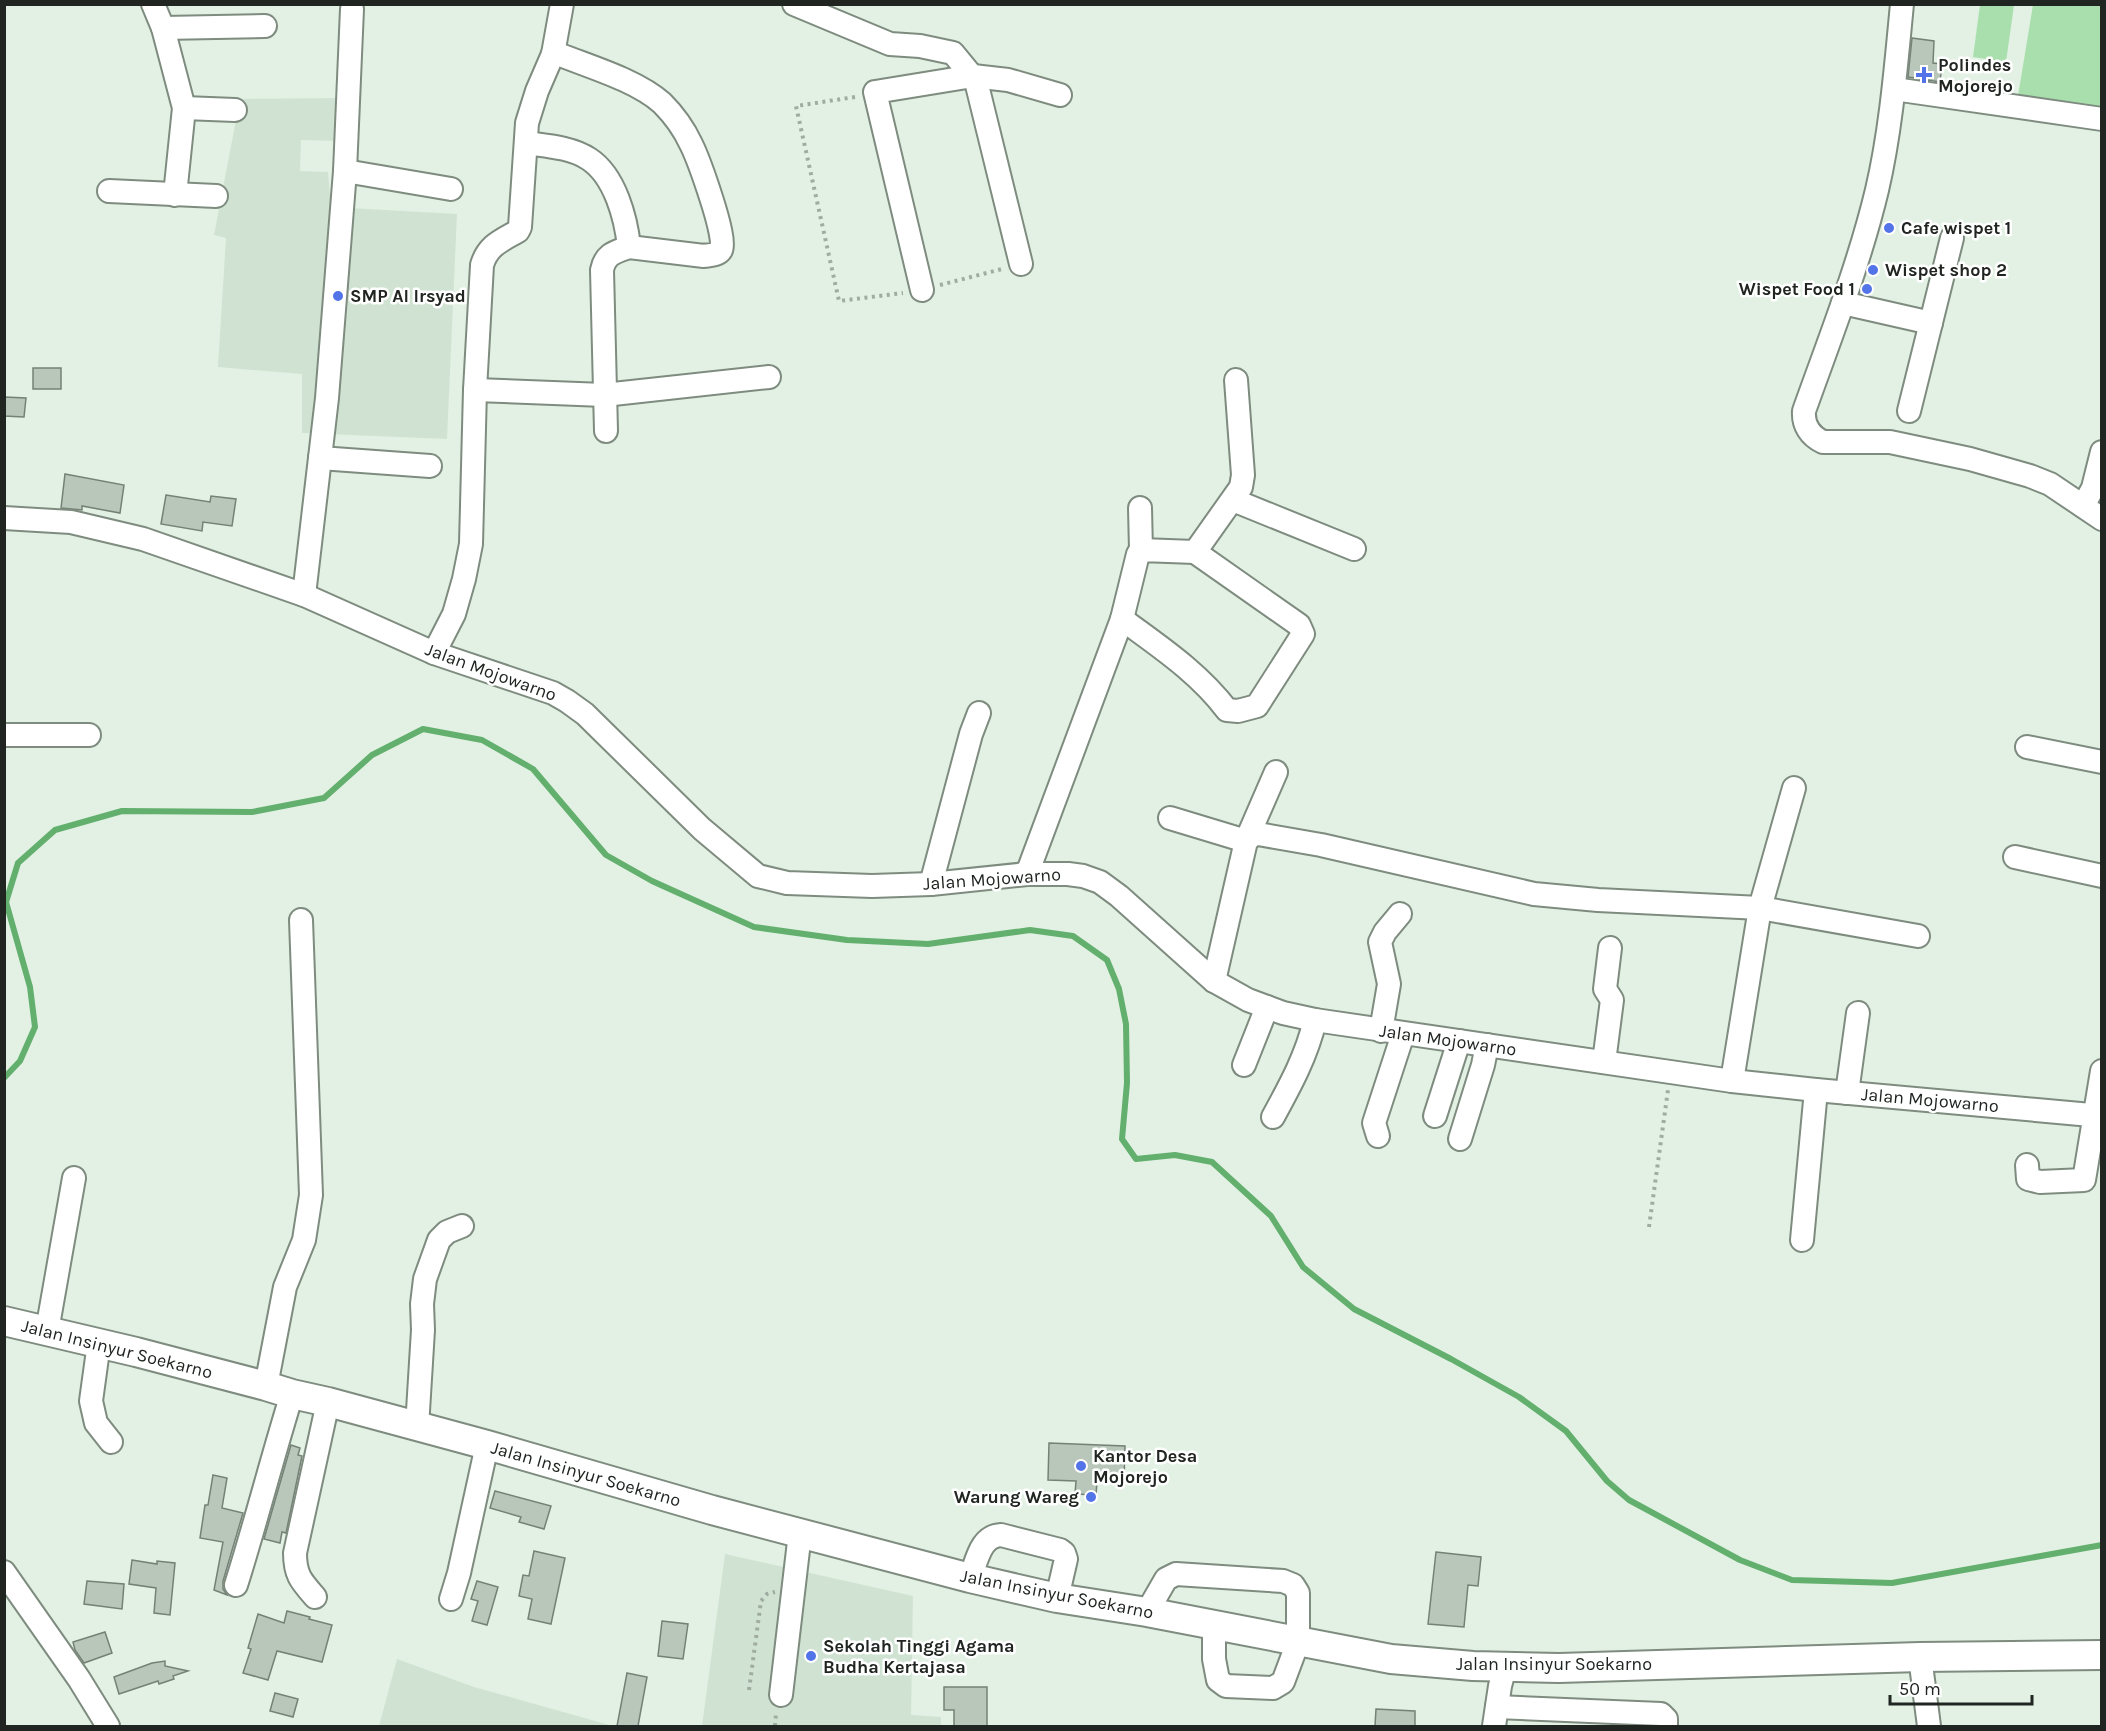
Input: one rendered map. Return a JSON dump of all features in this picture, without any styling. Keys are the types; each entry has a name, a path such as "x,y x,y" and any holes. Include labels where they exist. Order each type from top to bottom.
{"main road":[{"name":"Jalan Insinyur Soekarno","path":"4,1322 99,1343 328,1402 712,1510 970,1578 1056,1598 1147,1612 1391,1659 1505,1667 1559,1668 1920,1657 2102,1655"}],"street":[{"path":"153,4 163,28 184,108 176,195"},
{"path":"434,653 454,614 471,544 475,390 482,265 485,254 490,248 518,231 520,227 530,112 553,54 562,4"},
{"path":"794,4 840,14 890,44 920,46 953,53 973,76 1020,264"},
{"path":"1902,4 1894,89 1877,189 1843,303 1804,411 1805,425 1815,438 1823,442 1890,442 1970,459 2092,495"},
{"path":"304,595 327,399 345,171 352,9"},
{"path":"163,28 265,26"},
{"path":"553,54 558,54 633,85 661,102 678,121 692,146 723,244 717,254 704,256 629,247 611,253 603,264 606,431"},
{"path":"922,290 875,92 973,76 1008,80 1060,95"},
{"path":"1894,89 2102,119"},
{"path":"184,108 235,110"},
{"path":"526,142 567,150 589,159 601,170 622,210 629,247"},
{"path":"345,171 451,189"},
{"path":"109,191 216,196"},
{"path":"1909,411 1953,238"},
{"path":"1843,303 1931,323"},
{"path":"475,390 604,394 769,378"},
{"path":"1195,552 1241,487 1243,475 1236,380"},
{"path":"2102,452 2092,495 2102,519"},
{"path":"320,458 430,466"},
{"path":"1233,500 1354,549"},
{"path":"1027,874 1122,619 1137,554 1141,550 1140,508"},
{"name":"Jalan Mojowarno","path":"4,519 71,522 143,539 304,595 434,653 531,685 567,701 585,714 702,829 758,876 787,883 818,885 930,884 1027,874 1083,876 1100,882 1119,896 1214,981 1248,1000 1314,1020 1732,1081 2098,1115"},
{"path":"1122,619 1181,661 1215,694 1227,710 1238,711 1257,706 1303,634 1299,625 1195,552 1141,550"},
{"path":"930,884 971,734 979,713"},
{"path":"4,735 89,735"},
{"path":"2027,747 2102,762"},
{"path":"1214,981 1246,841 1276,772"},
{"path":"1732,1081 1760,908 1794,788"},
{"path":"1170,818 1246,841"},
{"path":"1246,841 1258,834 1322,844 1545,895 1760,908 1918,936"},
{"path":"2015,857 2102,876"},
{"path":"1381,1031 1389,984 1380,942 1400,914"},
{"path":"236,1585 258,1517 270,1464 279,1390 285,1287 304,1240 311,1195 301,920"},
{"path":"1604,1062 1612,1000 1605,989 1610,948"},
{"path":"1244,1065 1267,1007"},
{"path":"1847,1093 1858,1013"},
{"path":"1273,1118 1310,1042 1314,1020"},
{"path":"1378,1136 1374,1123 1403,1034"},
{"path":"1435,1116 1459,1041"},
{"path":"1460,1139 1487,1045"},
{"path":"2027,1165 2028,1179 2040,1182 2084,1180 2098,1115 2102,1071"},
{"path":"1802,1240 1816,1090"},
{"path":"47,1331 74,1178"},
{"path":"417,1427 425,1279 438,1240 447,1232 462,1226"},
{"path":"99,1343 91,1401 96,1423 111,1442"},
{"path":"315,1597 298,1577 295,1553 328,1402"},
{"path":"451,1599 459,1573 487,1445"},
{"path":"781,1695 800,1533"},
{"path":"970,1578 985,1541 993,1536 1001,1535 1060,1550 1064,1554 1066,1559 1056,1598"},
{"path":"4,1572 79,1678 108,1726"},
{"path":"1147,1612 1166,1579 1176,1574 1282,1581 1293,1585 1298,1593 1299,1642 1283,1682 1273,1688 1226,1686 1218,1680 1214,1659 1214,1626"},
{"path":"1920,1657 1929,1726"},
{"path":"1505,1667 1496,1717 1661,1714 1666,1719 1666,1726"}],"path":[{"path":"875,92 795,106 839,301 922,290 1020,264"},
{"path":"1649,1227 1671,1072"},
{"path":"749,1690 761,1601 767,1594 775,1592 793,1594"}],"shaded area":[{"name":"SMP Al Irsyad","path":"346,98 340,141 301,140 300,171 328,172 331,207 457,214 447,439 302,433 302,374 218,367 226,238 214,235 240,99"},
{"name":"Sekolah Tinggi Agama Budha Kertajasa","path":"725,1554 913,1596 911,1715 941,1717 941,1726 702,1726"},
{"path":"397,1659 474,1687 613,1726 379,1726"}],"green space":[{"path":"1980,5 2014,5 2006,62 1973,57"},
{"path":"2033,5 2101,5 2101,109 2018,96"}],"building":[{"name":"Polindes Mojorejo","path":"1912,38 1934,41 1933,63 1942,64 1940,82 1908,77"},
{"path":"33,368 61,368 61,389 33,389"},
{"path":"4,397 26,398 24,417 4,416"},
{"path":"65,474 124,485 120,513 82,506 82,510 61,508"},
{"path":"166,495 210,502 211,496 236,499 232,526 203,522 202,531 161,524"},
{"path":"1049,1443 1125,1446 1124,1482 1097,1482 1096,1495 1075,1494 1076,1481 1048,1480"},
{"path":"291,1445 300,1448 298,1455 302,1456 286,1533 282,1532 280,1543 264,1539"},
{"path":"213,1475 227,1478 222,1508 243,1513 223,1581 223,1589 227,1595 214,1590 223,1542 200,1538"},
{"path":"495,1491 551,1506 544,1529 519,1522 521,1517 490,1508"},
{"path":"534,1551 565,1558 551,1624 528,1619 532,1599 519,1596 523,1575 529,1576"},
{"path":"1436,1552 1481,1557 1478,1586 1468,1585 1464,1627 1428,1624"},
{"path":"132,1560 157,1564 157,1561 175,1563 170,1615 154,1613 156,1588 129,1584"},
{"path":"87,1581 124,1584 122,1609 84,1604"},
{"path":"477,1581 498,1587 487,1625 472,1621 478,1601 471,1599"},
{"path":"287,1611 332,1625 322,1662 277,1651 268,1680 243,1673 251,1649 248,1648 258,1614 284,1623"},
{"path":"662,1621 688,1624 683,1659 658,1656"},
{"path":"105,1632 112,1653 84,1663 75,1650 73,1642"},
{"path":"165,1661 165,1666 188,1671 159,1684 158,1681 119,1694 114,1677 152,1663"},
{"path":"627,1673 647,1677 638,1726 617,1726"},
{"path":"944,1687 987,1687 987,1726 954,1726 954,1710 944,1710"},
{"path":"275,1693 298,1699 293,1717 270,1711"},
{"path":"1376,1709 1415,1711 1415,1726 1375,1726"}],"waterway":[{"path":"4,1078 20,1061 35,1027 30,987 6,902 18,863 55,830 122,811 252,812 324,798 372,755 423,729 482,740 533,769 606,855 652,881 754,927 847,940 928,944 1030,930 1073,936 1107,960 1119,989 1126,1024 1127,1083 1122,1139 1136,1159 1175,1155 1212,1162 1271,1216 1303,1267 1354,1309 1519,1397 1566,1431 1607,1481 1629,1500 1740,1560 1792,1580 1892,1583 2102,1545"}],"place":[{"name":"Polindes Mojorejo","path":"1924,75"},
{"name":"Cafe wispet 1","path":"1889,228"},
{"name":"Wispet shop 2","path":"1873,270"},
{"name":"Wispet Food 1","path":"1867,289"},
{"name":"SMP Al Irsyad","path":"338,296"},
{"name":"Kantor Desa Mojorejo","path":"1081,1466"},
{"name":"Warung Wareg","path":"1091,1497"},
{"name":"Sekolah Tinggi Agama Budha Kertajasa","path":"811,1656"}]}
